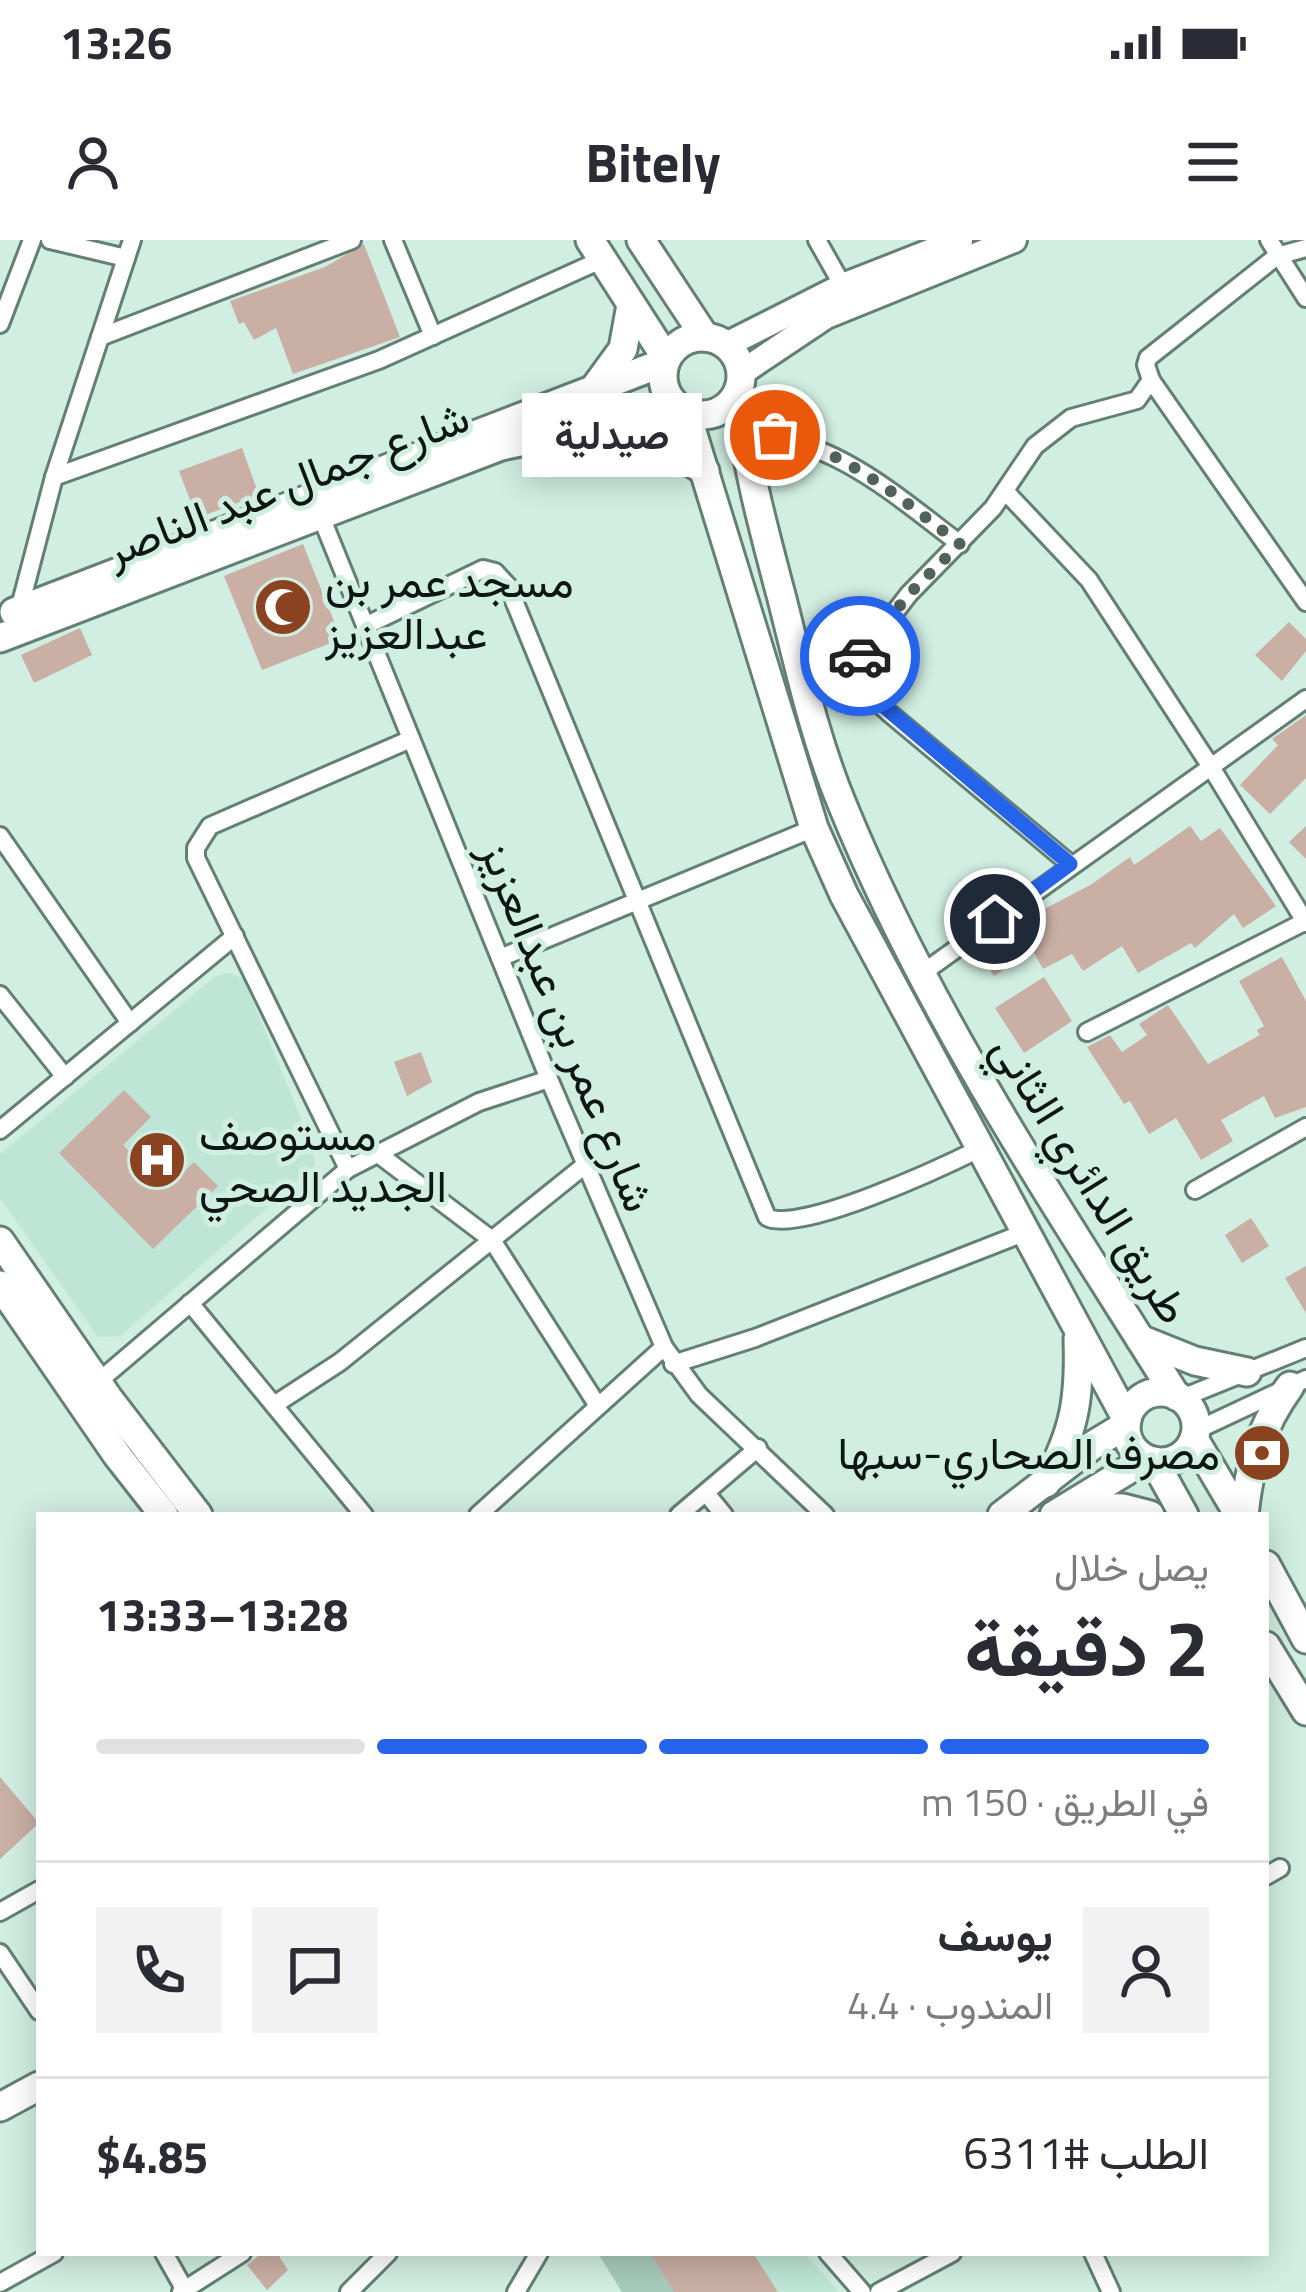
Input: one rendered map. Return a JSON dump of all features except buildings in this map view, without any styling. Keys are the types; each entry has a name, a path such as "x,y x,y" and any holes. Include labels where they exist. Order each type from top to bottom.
{"main road":[{"path":"641,240 716,341 740,382 722,410 698,415 683,411 668,396 662,379 666,360 682,341 716,341"},
{"path":"596,250 666,360"},
{"path":"594,387 623,349 631,305"},
{"name":"شارع جمال عبد الناصر","path":"8,625 666,360"},
{"name":"طريق الدائري الثاني","path":"740,382 742,433 818,740 842,803 895,923 1024,1160 1179,1397"},
{"name":"طريق الدائري الثاني","path":"683,411 814,828 865,937 1126,1422"},
{"name":"شارع جمال عبد الناصر","path":"8,625 501,446 683,411"},
{"path":"608,424 653,438 705,471"},
{"path":"865,937 895,923"},
{"path":"0,1241 162,1512"},
{"path":"0,1285 195,1512"},
{"path":"1046,1483 1060,1457 1080,1395 1078,1329"},
{"path":"1140,1339 1196,1361 1247,1372"},
{"path":"1242,1512 1255,1450 1272,1412 1298,1382"},
{"path":"1006,1512 1126,1422 1142,1398 1153,1393 1179,1397 1193,1413 1195,1435 1239,1512"},
{"path":"1126,1422 1131,1444 1150,1460 1182,1512"},
{"path":"1059,1512 1150,1460 1175,1459 1195,1435"},
{"path":"1059,1512 1110,1507 1135,1512"},
{"path":"1269,1571 1306,1639"},
{"path":"1275,1681 1306,1711"},
{"path":"0,2107 36,2088"},
{"path":"0,2124 36,2106"}],"street":[{"path":"0,324 32,240"},
{"path":"8,625 129,249 50,240"},
{"path":"100,337 352,240"},
{"path":"392,240 433,336"},
{"path":"817,240 843,286"},
{"path":"716,341 960,240"},
{"path":"740,382 826,316 1014,240"},
{"path":"1306,248 1273,248 1148,358 1146,370 1306,602"},
{"path":"1273,248 1306,298"},
{"path":"55,477 379,360 596,250"},
{"path":"1070,864 888,712 854,675 854,665 909,594 1006,490 1026,456 1085,412 1137,400 1151,380"},
{"path":"742,433 775,435 823,448 960,544"},
{"path":"1006,490 1089,580 1306,921 1087,1032"},
{"name":"شارع عمر بن عبدالعزيز","path":"320,514 549,1079 668,1355 699,1395 822,1512"},
{"path":"365,626 483,569 500,576 515,597 634,900 762,1210 772,1221 819,1216 981,1148"},
{"path":"921,974 1306,699"},
{"path":"348,1169 196,858 203,831 411,739"},
{"path":"500,958 814,828"},
{"path":"0,836 130,1023"},
{"path":"0,1130 235,936"},
{"path":"0,995 64,1077"},
{"path":"88,1391 348,1169 478,1102 549,1079"},
{"path":"1195,1190 1306,1127"},
{"path":"376,1153 492,1240 598,1406"},
{"path":"274,1405 340,1362 585,1166"},
{"path":"481,1512 598,1406 668,1355 754,1338 1026,1232"},
{"path":"190,1304 362,1512"},
{"path":"1179,1397 1306,1348"},
{"path":"1195,1435 1298,1382"},
{"path":"683,1512 758,1448"},
{"path":"706,1493 722,1512"},
{"path":"0,1912 36,1892"},
{"path":"0,1954 36,2008"},
{"path":"0,2283 49,2256"},
{"path":"166,2256 184,2291 237,2256"},
{"path":"349,2292 385,2256"},
{"path":"516,2292 537,2256"},
{"path":"831,2256 862,2292"},
{"path":"878,2292 946,2256"},
{"path":"1094,2256 1111,2292"}],"shaded area":[{"name":"مستوصف الجديد الصحي","path":"229,973 244,979 314,1151 314,1167 120,1336 98,1337 0,1198 0,1154 216,976"},
{"path":"600,2256 807,2256 839,2292 622,2292"},
{"path":"600,2256 652,2256 674,2292 622,2292"}],"way so far":[{"path":"775,435 823,448 848,462 960,544 909,594 860,656"}],"place":[{"name":"صيدلية","path":"775,435"},
{"name":"مسجد عمر بن عبدالعزيز","path":"283,607"},
{"name":"مستوصف الجديد الصحي","path":"157,1160"},
{"name":"مصرف الصحاري-سبها","path":"1262,1453"}],"route":[{"path":"860,656 854,675 867,692 1070,864 995,919"}]}
